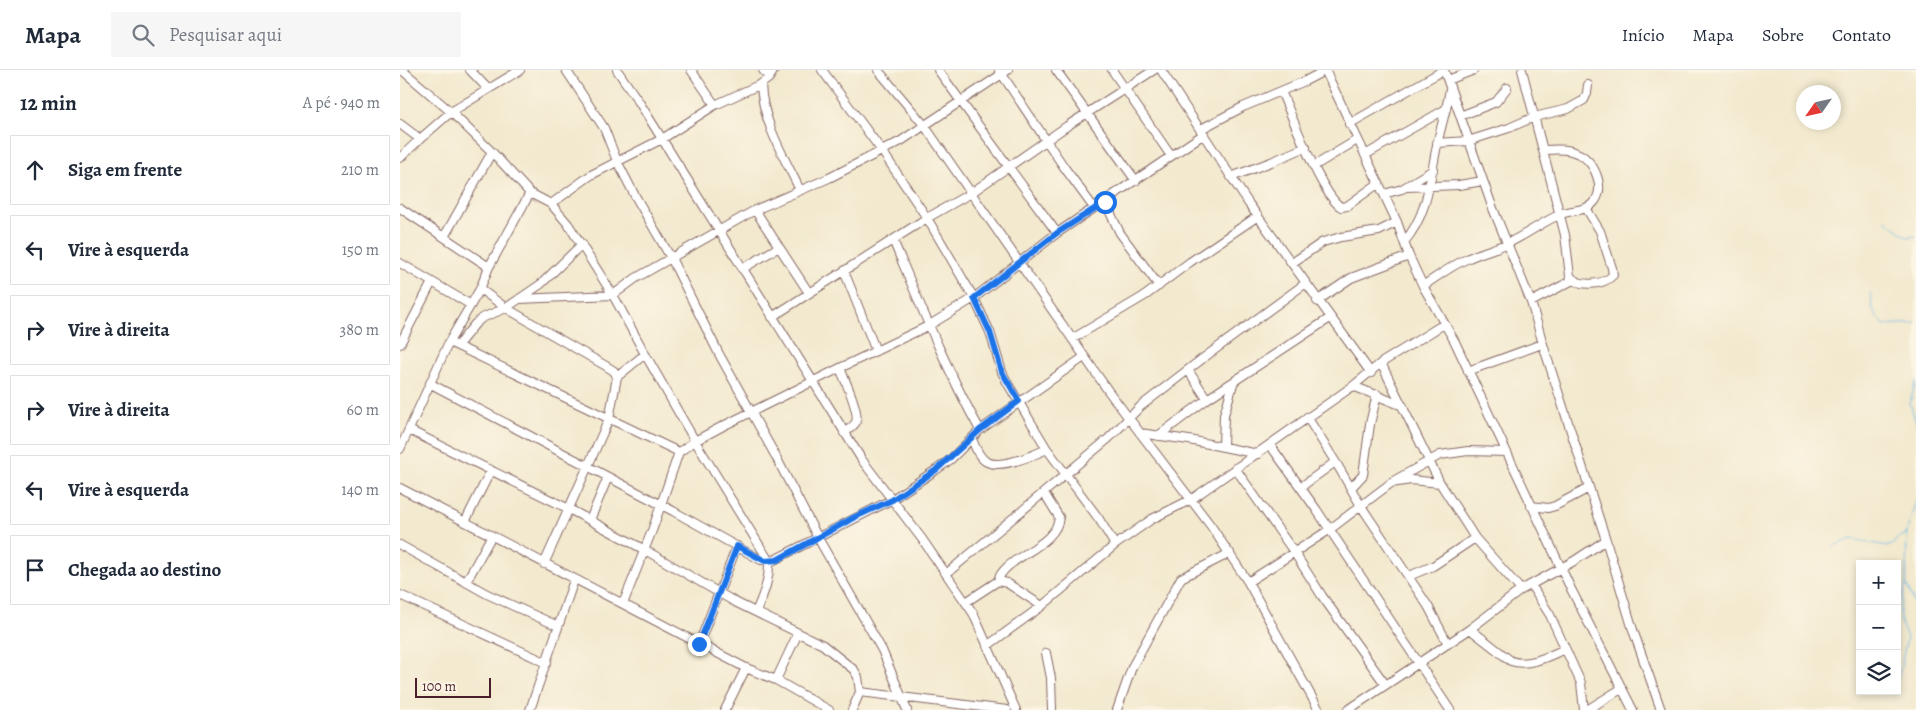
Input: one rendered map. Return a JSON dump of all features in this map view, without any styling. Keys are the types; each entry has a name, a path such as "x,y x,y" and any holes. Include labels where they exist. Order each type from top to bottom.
{"street":[{"path":"470,70 488,89"},
{"path":"400,158 451,112 510,73 520,70"},
{"path":"566,70 604,128 617,161 671,258 719,354 818,538 882,650 907,710"},
{"path":"617,70 662,139 844,433 974,613 1016,710"},
{"path":"692,70 715,105"},
{"path":"763,70 768,78"},
{"path":"551,204 591,175 662,139 715,105 761,84 774,70"},
{"path":"822,70 882,151 927,218 974,298 990,332 1002,372 1047,449 1116,545"},
{"path":"878,70 924,125 1084,357 1192,499 1230,553 1319,710"},
{"path":"938,70 1057,233"},
{"path":"1056,70 1136,181"},
{"path":"1112,70 1171,156"},
{"path":"772,317 927,218 971,193 1087,112 1154,70"},
{"path":"1161,70 1258,216 1317,301 1371,373"},
{"path":"622,604 645,550 680,452 695,441 751,412 928,326 974,298 1057,233 1136,181 1202,132 1325,70 1397,222 1423,286 1468,371 1561,569 1633,710"},
{"path":"1349,124 1444,70 1483,181 1531,302 1542,344 1606,540 1633,630 1661,710"},
{"path":"1449,83 1474,70"},
{"path":"1522,70 1565,235 1569,272 1573,280"},
{"path":"405,71 492,152 530,193 551,204 582,244 613,295 695,441 769,561 768,581 756,612"},
{"path":"519,299 613,295 636,278 756,210 829,178 882,151 962,101 1003,71 1064,167 1094,208"},
{"path":"1404,242 1417,226 1430,187 1437,143 1446,109 1449,83"},
{"path":"761,84 762,100 774,135 800,190"},
{"path":"1437,143 1468,140 1509,128 1534,117 1573,106 1584,100 1588,85"},
{"path":"1460,116 1496,102 1507,88"},
{"path":"1281,91 1314,166 1329,195 1341,207 1347,206 1379,183"},
{"path":"1365,155 1446,109"},
{"path":"400,124 420,139"},
{"path":"1314,166 1357,140"},
{"path":"1231,177 1306,147"},
{"path":"1423,286 1462,261 1507,244 1559,215 1586,208 1597,199 1599,187 1594,168 1590,162 1566,149 1544,150"},
{"path":"444,238 492,152"},
{"path":"1384,194 1407,187 1434,170"},
{"path":"1407,187 1459,185 1483,181"},
{"path":"400,449 450,342 530,193"},
{"path":"1105,202 1120,233 1159,286"},
{"path":"400,208 489,267"},
{"path":"1531,302 1573,280 1590,283 1602,282 1613,275 1600,230 1586,208"},
{"path":"756,210 809,293"},
{"path":"1072,339 1159,286 1197,257 1258,216"},
{"path":"1292,263 1323,242 1379,230 1397,222"},
{"path":"893,240 928,326 980,430"},
{"path":"458,345 482,318 506,308 541,284 582,244"},
{"path":"742,269 779,247"},
{"path":"1317,301 1352,278 1410,256"},
{"path":"400,263 471,306"},
{"path":"844,271 876,351"},
{"path":"400,344 432,282"},
{"path":"946,574 1044,494 1108,439 1129,418 1188,370 1306,283"},
{"path":"480,289 506,308 614,371 617,376"},
{"path":"1158,436 1208,399 1330,318"},
{"path":"987,646 1042,606 1116,545 1152,519 1192,499 1353,386 1382,363 1444,324"},
{"path":"450,342 680,452"},
{"path":"1468,371 1542,344"},
{"path":"544,564 609,419 617,376 645,354"},
{"path":"431,384 661,504 761,560 769,561 777,560 855,517 892,500 936,470 972,440 980,430 1084,357"},
{"path":"1382,363 1440,483 1475,538 1521,590"},
{"path":"840,368 856,412 857,420 844,433"},
{"path":"1188,370 1208,399"},
{"path":"1223,447 1224,415 1232,384"},
{"path":"1353,386 1403,406"},
{"path":"1351,488 1363,474 1376,394"},
{"path":"1307,418 1361,506 1436,619 1448,644"},
{"path":"409,430 569,509 719,593 823,646 854,670 858,677 860,692 852,710"},
{"path":"1140,433 1258,454"},
{"path":"972,440 986,462 993,463 1018,460 1047,449"},
{"path":"1270,445 1301,487 1450,710"},
{"path":"1248,582 1329,530 1391,483 1440,455 1468,451 1506,452"},
{"path":"1301,487 1335,462"},
{"path":"1235,468 1294,552 1322,596 1385,684"},
{"path":"465,522 492,470"},
{"path":"590,520 608,477"},
{"path":"1391,483 1411,480 1440,483"},
{"path":"400,488 699,644 746,668 776,680 829,710"},
{"path":"1531,506 1552,507 1589,488"},
{"path":"966,602 998,581 1001,572 1048,537 1056,526 1058,517 1044,494"},
{"path":"466,582 491,537"},
{"path":"1409,576 1433,566 1475,538"},
{"path":"1348,710 1470,629 1521,590 1561,569 1606,540"},
{"path":"400,545 493,597 558,626"},
{"path":"699,644 737,546"},
{"path":"1117,710 1132,667 1178,581 1230,553"},
{"path":"530,710 574,580"},
{"path":"998,581 1007,583 1042,606"},
{"path":"1531,584 1548,610 1581,683 1585,710 1621,689"},
{"path":"400,595 547,663"},
{"path":"1470,629 1511,661 1518,663 1526,663 1565,649"},
{"path":"776,680 798,633"},
{"path":"1046,653 1052,685 1052,710"},
{"path":"724,710 746,668"},
{"path":"860,692 1007,710"}],"waterway":[{"path":"1885,220 1907,237 1916,236"},
{"path":"1870,293 1871,305 1876,316 1884,325 1916,323"},
{"path":"1916,381 1910,403 1916,423"},
{"path":"1916,502 1907,530 1906,583 1916,607"},
{"path":"1833,546 1852,539 1887,546 1892,545 1898,538 1906,534"},
{"path":"1901,666 1907,638 1901,623 1900,608 1906,584"}],"route":[{"path":"699,644 737,546 765,561 777,560 855,517 892,500 936,470 972,440 980,430 1019,401 1002,372 994,342 974,298 1057,233 1105,202"}]}
